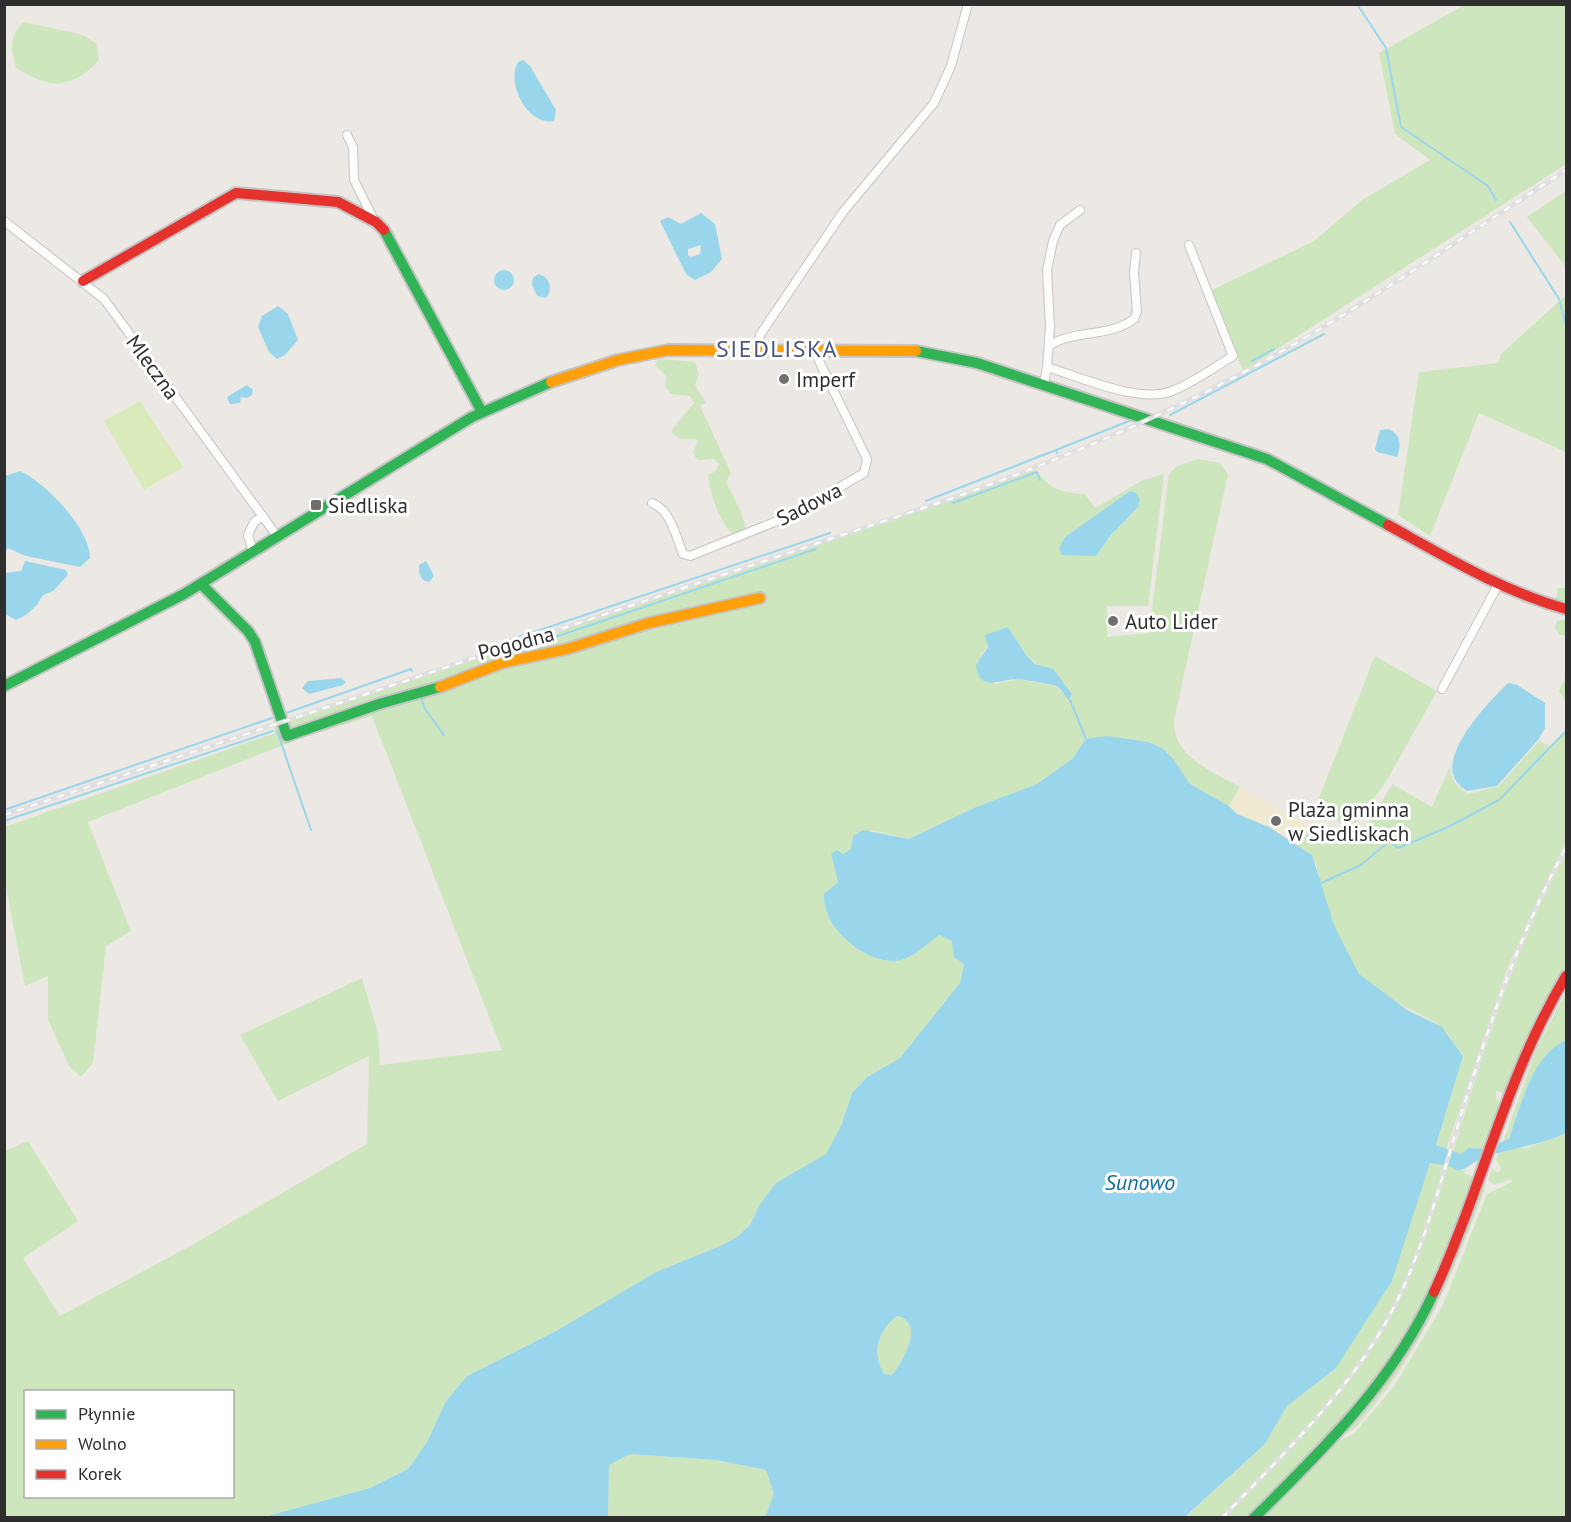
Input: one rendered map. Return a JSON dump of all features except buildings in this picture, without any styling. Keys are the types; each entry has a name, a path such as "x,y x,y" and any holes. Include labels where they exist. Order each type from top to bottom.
{"main road":[{"path":"83,281 236,193 338,202 374,220 387,233 482,412"},
{"path":"4,687 153,612 482,412 580,373 649,353 692,350 931,352 977,363 1267,459 1498,585 1531,599 1566,609"},
{"name":"Pogodna","path":"201,584 248,631 255,642 287,736 379,704 421,694 502,663 567,649 649,623 760,598"},
{"path":"1254,1518 1352,1416 1381,1382 1406,1346 1438,1283 1537,1026 1566,976"}],"street":[{"path":"758,351 760,335 843,212 934,103 951,66 968,4"},
{"path":"347,135 352,147 354,180 374,220"},
{"path":"1044,384 1049,346 1047,270 1053,242 1060,225 1080,210"},
{"name":"Mleczna","path":"4,221 104,299 278,536"},
{"path":"1047,367 1130,392 1156,395 1172,391 1233,356 1189,245"},
{"path":"1049,346 1065,337 1109,330 1134,319 1137,312 1134,273 1136,253"},
{"name":"Sadowa","path":"652,503 659,506 667,515 683,554 690,555 792,515 864,473 867,459 817,356 819,351"},
{"path":"253,552 248,535 255,522 263,516"},
{"path":"1443,689 1498,585"}],"green space":[{"path":"1466,4 1566,5 1566,164 1243,371 1212,290 1314,241 1362,200 1430,160 1395,134 1379,53"},
{"path":"24,22 83,35 97,44 99,60 89,70 70,81 50,83 28,75 16,68 12,49 15,32"},
{"path":"1566,191 1566,267 1527,217"},
{"path":"1566,295 1566,452 1479,413 1430,536 1398,515 1419,372 1498,363 1501,354"},
{"path":"657,360 695,362 699,374 695,385 706,403 700,406 731,473 726,482 746,528 745,537 740,540 722,519 711,493 708,475 716,471 719,464 715,459 697,459 693,452 698,441 696,439 681,439 672,433 673,428 694,403 690,396 670,394 665,386 667,377 655,365"},
{"path":"140,401 183,467 144,490 104,421"},
{"path":"1198,459 1220,463 1228,474 1175,716 1175,729 1178,741 1194,760 1240,787 1229,806 1189,784 1174,760 1148,742 1086,739 1072,759 1037,784 976,807 909,839 872,830 853,836 851,849 843,854 831,854 838,882 824,894 825,906 837,930 858,949 882,959 895,961 913,955 939,935 952,941 964,964 960,983 900,1058 867,1077 852,1093 841,1126 826,1154 760,1204 750,1225 737,1237 656,1272 556,1331 467,1376 446,1401 427,1442 408,1469 370,1488 260,1518 5,1517 5,1151 28,1141 78,1221 23,1258 60,1316 192,1245 367,1144 369,1056 278,1101 240,1035 362,978 378,1033 380,1065 502,1050 372,716 301,738 88,822 131,931 106,946 93,1063 81,1077 69,1066 48,1020 48,976 25,986 5,882 4,827 275,733 274,727 1036,470 1046,482 1057,489 1069,493 1085,494 1095,508 1143,480 1164,474 1148,606 1107,606 1107,637 1149,633 1169,474 1177,466","holes":["1130,491 1136,493 1138,507 1110,536 1097,555 1076,554 1065,537","1008,627 1026,655 1072,694 1070,700 1056,686 1017,679 995,684 977,665 988,644"]},
{"path":"1558,588 1566,588 1566,603 1556,599"},
{"path":"1566,619 1566,635 1559,635 1555,628 1557,621"},
{"path":"1375,656 1437,691 1387,780 1352,829 1315,808"},
{"path":"1566,676 1566,703 1559,691"},
{"path":"1566,727 1566,841 1508,966 1446,1150 1436,1144 1463,1055 1440,1026 1386,996 1359,974 1345,951 1332,920 1316,862 1298,846 1312,827 1339,842 1348,841 1356,836 1377,811 1392,784 1432,807 1450,766 1454,782 1468,794 1499,786 1539,741 1552,747 1565,733"},
{"path":"1566,853 1566,966 1538,1013 1504,1093 1496,1091 1496,1099 1500,1103 1483,1149 1461,1154 1453,1152 1489,1037 1516,962"},
{"path":"1566,992 1566,1040 1554,1047 1536,1070 1523,1097 1509,1139 1503,1142 1536,1050"},
{"path":"1566,1133 1566,1517 1262,1518 1335,1442 1354,1434 1395,1385 1443,1305 1487,1194 1512,1182 1511,1179 1494,1185 1488,1180 1492,1169 1498,1173 1501,1169 1496,1159 1499,1153 1514,1148 1527,1148"},
{"path":"1430,1163 1449,1166 1458,1171 1465,1170 1464,1173 1474,1177 1440,1264 1399,1348 1347,1416 1247,1517 1185,1518 1265,1444 1287,1406 1335,1369"},
{"path":"1484,1179 1485,1189 1450,1276 1424,1331 1372,1408 1355,1428 1342,1434 1448,1274"},
{"path":"897,1316 906,1320 910,1326 910,1343 902,1361 892,1375 884,1374 877,1350 885,1328"},
{"path":"630,1454 716,1460 766,1470 774,1494 765,1517 608,1518 609,1465"}],"sand":[{"name":"Plaża gminna w Siedliskach","path":"1240,787 1311,827 1298,846 1269,827 1237,814 1229,806"}],"water":[{"path":"523,60 530,66 556,110 554,121 544,121 535,117 521,101 515,81 515,71 518,62"},
{"path":"701,213 715,224 722,259 711,272 695,280 686,274 660,221 668,217 681,224","holes":["701,245 700,254 691,257 688,255 688,249"]},
{"path":"504,270 511,273 514,280 511,287 504,290 497,287 494,280 497,273"},
{"path":"538,274 545,277 549,283 550,291 546,298 537,296 532,285 533,278"},
{"path":"278,306 288,314 298,340 285,355 277,359 269,352 258,327 262,316"},
{"path":"247,385 253,390 252,395 247,398 241,397 240,403 230,404 227,397"},
{"path":"1389,429 1396,434 1399,441 1397,457 1377,452 1375,449 1380,430"},
{"path":"20,471 54,496 75,521 88,546 90,558 80,567 26,556 8,548 5,553 5,476"},
{"path":"1130,491 1136,493 1140,499 1138,507 1110,536 1096,556 1062,555 1059,548 1065,537"},
{"path":"25,561 66,570 68,575 53,591 43,595 37,605 26,615 16,620 5,614 5,573 21,571"},
{"path":"426,561 434,576 429,582 422,578 419,571 419,565"},
{"path":"1008,627 1026,655 1035,664 1053,669 1072,694 1069,700 1054,685 1020,679 992,683 981,679 976,665 988,647 985,635"},
{"path":"341,678 346,682 343,685 309,694 302,688 308,681"},
{"path":"1508,683 1517,685 1545,703 1545,728 1538,740 1497,786 1467,791 1456,780 1452,767 1456,752 1474,720"},
{"name":"Sunowo","path":"1107,736 1148,742 1162,748 1174,760 1190,784 1229,806 1237,814 1269,827 1312,855 1334,925 1359,974 1407,1010 1442,1027 1463,1056 1436,1145 1461,1154 1469,1148 1483,1149 1509,1139 1523,1097 1536,1070 1554,1047 1566,1040 1566,1133 1482,1158 1458,1171 1449,1166 1430,1163 1392,1281 1335,1369 1287,1406 1265,1444 1185,1517 765,1517 774,1494 766,1470 716,1460 630,1454 609,1465 608,1517 260,1518 370,1488 408,1469 427,1442 446,1401 467,1376 556,1331 656,1272 737,1237 750,1225 760,1204 776,1183 826,1154 841,1126 852,1093 867,1077 900,1058 960,983 964,964 954,957 952,941 939,935 913,955 895,961 870,955 846,940 837,930 825,906 824,894 838,882 831,854 837,850 843,854 851,849 853,836 863,830 909,839 976,807 1037,784 1072,759 1086,739","holes":["897,1316 906,1320 910,1326 910,1343 902,1361 892,1375 884,1374 877,1350 881,1335"]}],"waterway":[{"path":"1357,4 1386,48 1401,127 1488,186 1496,200"},
{"path":"1510,222 1559,299 1566,325"},
{"path":"1170,415 1324,334"},
{"path":"1252,361 1274,349"},
{"path":"1057,453 1056,450 1129,421"},
{"path":"926,501 1056,450"},
{"path":"953,503 1037,472 1040,480"},
{"path":"495,645 830,533"},
{"path":"508,657 550,641 552,638 816,549"},
{"path":"286,713 411,669 412,671"},
{"path":"421,698 425,709 444,735"},
{"path":"1070,700 1086,739"},
{"path":"4,810 272,718"},
{"path":"4,821 273,731"},
{"path":"277,731 311,830"},
{"path":"1319,884 1361,865 1387,843 1391,842 1398,848 1448,827 1499,800 1566,731"}],"railway":[{"path":"4,815 947,500 1073,452 1196,397 1312,334 1566,170"},
{"path":"1222,1518 1340,1390 1361,1362 1396,1303 1424,1235 1494,1014 1534,912 1566,847"}],"traffic: fast":[{"path":"384,230 482,412"},
{"path":"916,351 977,363 1267,459 1388,525"},
{"path":"4,686 184,594 472,417 551,382"},
{"path":"201,584 248,631 255,642 287,736 379,704 440,687"},
{"path":"1254,1518 1330,1440 1377,1385 1398,1356 1434,1292"}],"traffic: slow":[{"path":"551,382 618,360 668,350 916,351"},
{"path":"440,687 502,663 567,649 649,623 760,598"}],"traffic: jam":[{"path":"83,281 236,193 338,202 376,222 384,230"},
{"path":"1388,525 1497,583 1542,602 1566,609"},
{"path":"1434,1292 1467,1212 1510,1093 1545,1015 1566,976"}],"place":[{"name":"Imperf","path":"784,379"},
{"name":"Siedliska","path":"316,505"},
{"name":"Auto Lider","path":"1113,621"},
{"name":"Plaża gminna w Siedliskach","path":"1276,821"}],"district":[{"name":"SIEDLISKA","path":"777,348"}]}
